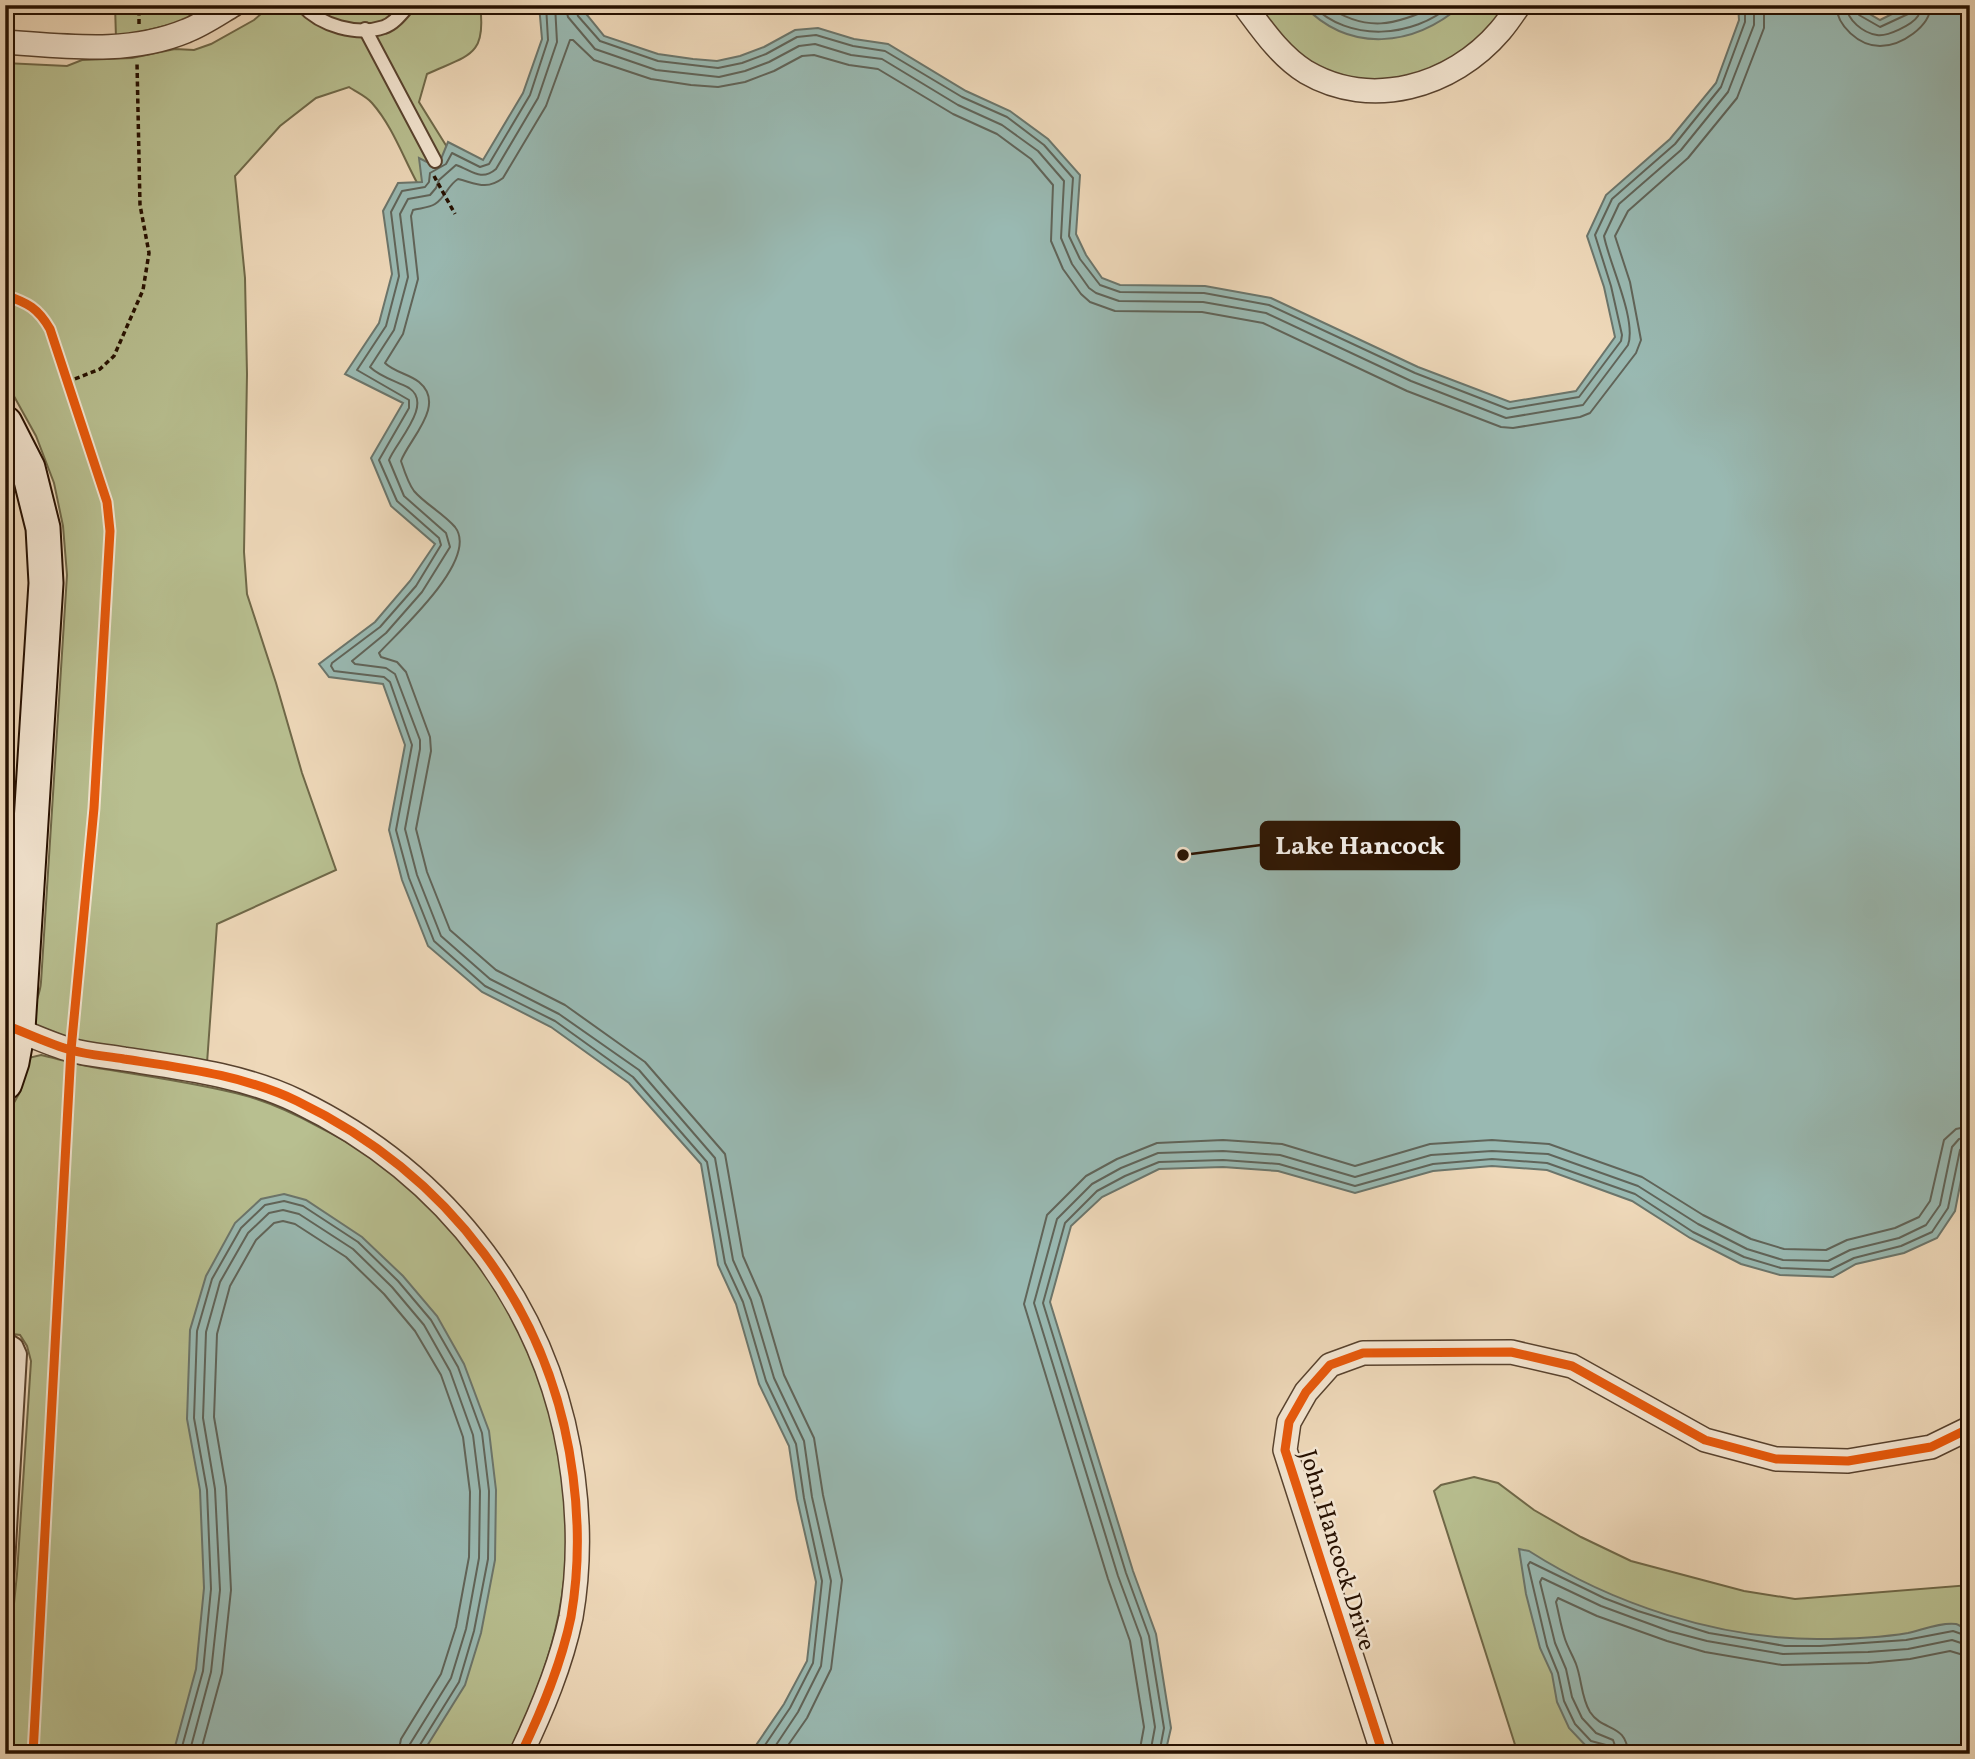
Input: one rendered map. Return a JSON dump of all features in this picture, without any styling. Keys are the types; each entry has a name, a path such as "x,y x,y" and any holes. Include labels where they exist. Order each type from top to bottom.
{"street":[{"path":"5,42 105,48 138,45 187,31 233,5"},
{"path":"1244,5 1285,56 1304,71 1330,84 1357,91 1385,92 1414,87 1444,75 1499,32 1519,5"},
{"path":"5,423 28,468 43,528 46,583 12,1027 12,1062 5,1083"},
{"path":"12,1027 71,1050 212,1073 262,1087 297,1101 380,1149 446,1209 487,1255 531,1329 554,1388 569,1444 577,1506 577,1559 571,1616 555,1675 522,1754"},
{"name":"John Hancock Drive","path":"1383,1754 1285,1450 1289,1422 1306,1392 1330,1365 1363,1353 1511,1352 1572,1366 1705,1440 1776,1459 1848,1461 1931,1447 1970,1429"}],"lane":[{"path":"302,5 311,15 323,22 338,27 365,29 386,27 409,5"},
{"path":"365,29 435,161"},
{"path":"5,1338 16,1345 20,1354 5,1617"}],"path":[{"path":"67,382 100,369 114,356 143,290 149,253 140,205 136,75 139,5"},
{"path":"63,369 71,395"}],"green space":[{"path":"115,5 204,5 185,21 116,38"},
{"path":"265,5 480,5 481,22 477,45 472,52 427,74 419,102 457,163 424,195 380,113 370,101 349,87 316,98 280,126 235,176 245,278 247,374 244,552 247,594 302,773 336,870 217,924 207,1063 87,1044 36,1026 34,1020 41,982 67,575 63,526 54,483 36,436 5,380 5,63 67,66 82,60 132,58 175,49 194,50 211,44 254,20"},
{"path":"1253,5 1508,5 1467,51 1433,71 1383,84 1319,70 1290,51"},
{"path":"5,516 13,587 5,707"},
{"path":"41,1055 86,1066 224,1090 263,1101 302,1118 367,1155 412,1190 453,1229 487,1272 538,1376 558,1448 566,1521 566,1558 554,1636 534,1696 508,1754 5,1754 5,1692 17,1574 31,1361 27,1346 20,1335 5,1333 5,1119 21,1090 20,1079 28,1058"},
{"path":"1474,1477 1498,1483 1534,1510 1631,1561 1744,1591 1795,1599 1970,1585 1970,1754 1518,1754 1434,1491 1441,1485"}],"water":[{"path":"539,5 579,5 604,36 658,54 693,59 717,61 740,56 764,47 795,30 818,28 854,39 888,44 966,91 1010,111 1048,139 1080,175 1076,234 1102,278 1120,285 1205,286 1271,298 1418,367 1510,402 1576,391 1615,337 1604,287 1587,236 1606,195 1670,139 1716,83 1739,20 1738,5 1861,5 1863,10 1880,20 1910,5 1970,5 1970,1134 1955,1211 1937,1238 1904,1253 1856,1264 1833,1277 1780,1275 1741,1264 1690,1238 1632,1201 1547,1170 1492,1166 1433,1171 1355,1193 1278,1171 1223,1167 1159,1169 1102,1197 1071,1226 1050,1302 1133,1571 1156,1634 1171,1728 1165,1754 750,1754 784,1704 807,1661 816,1582 797,1499 789,1446 759,1384 736,1304 718,1265 701,1164 629,1083 551,1027 482,992 428,946 402,880 389,830 405,745 383,684 329,677 319,664 375,622 410,581 435,544 391,506 371,458 403,403 345,374 379,323 392,274 383,211 398,183 422,182 419,158 433,165 441,159 448,142 483,160 523,93 542,39"},
{"path":"1303,5 1462,5 1423,30 1382,39 1361,38 1341,32 1321,21"},
{"path":"284,1194 306,1200 362,1237 403,1276 437,1316 464,1364 489,1431 496,1490 495,1560 481,1633 465,1685 422,1754 173,1754 196,1669 204,1588 200,1490 187,1419 190,1330 206,1276 235,1223 261,1199"},
{"path":"1519,1549 1529,1551 1561,1570 1630,1602 1667,1615 1742,1633 1817,1639 1851,1638 1897,1635 1938,1625 1958,1625 1970,1632 1970,1754 1631,1754 1588,1748 1569,1728 1557,1702 1552,1674 1540,1648 1526,1594"}],"cycle path":[{"path":"5,295 32,307 50,329 107,502 110,531 94,808 71,1050 33,1754"},
{"path":"5,1025 77,1052 212,1074 255,1085 297,1101 351,1131 401,1167 445,1208 484,1253 516,1303 542,1357 561,1415 573,1476 576,1511 577,1564 571,1617 550,1687 521,1754"},
{"path":"1383,1754 1285,1450 1289,1422 1306,1392 1330,1365 1363,1353 1511,1352 1572,1366 1705,1440 1776,1459 1848,1461 1931,1447 1970,1428"}],"place":[{"name":"Lake Hancock","path":"1183,855"}]}
